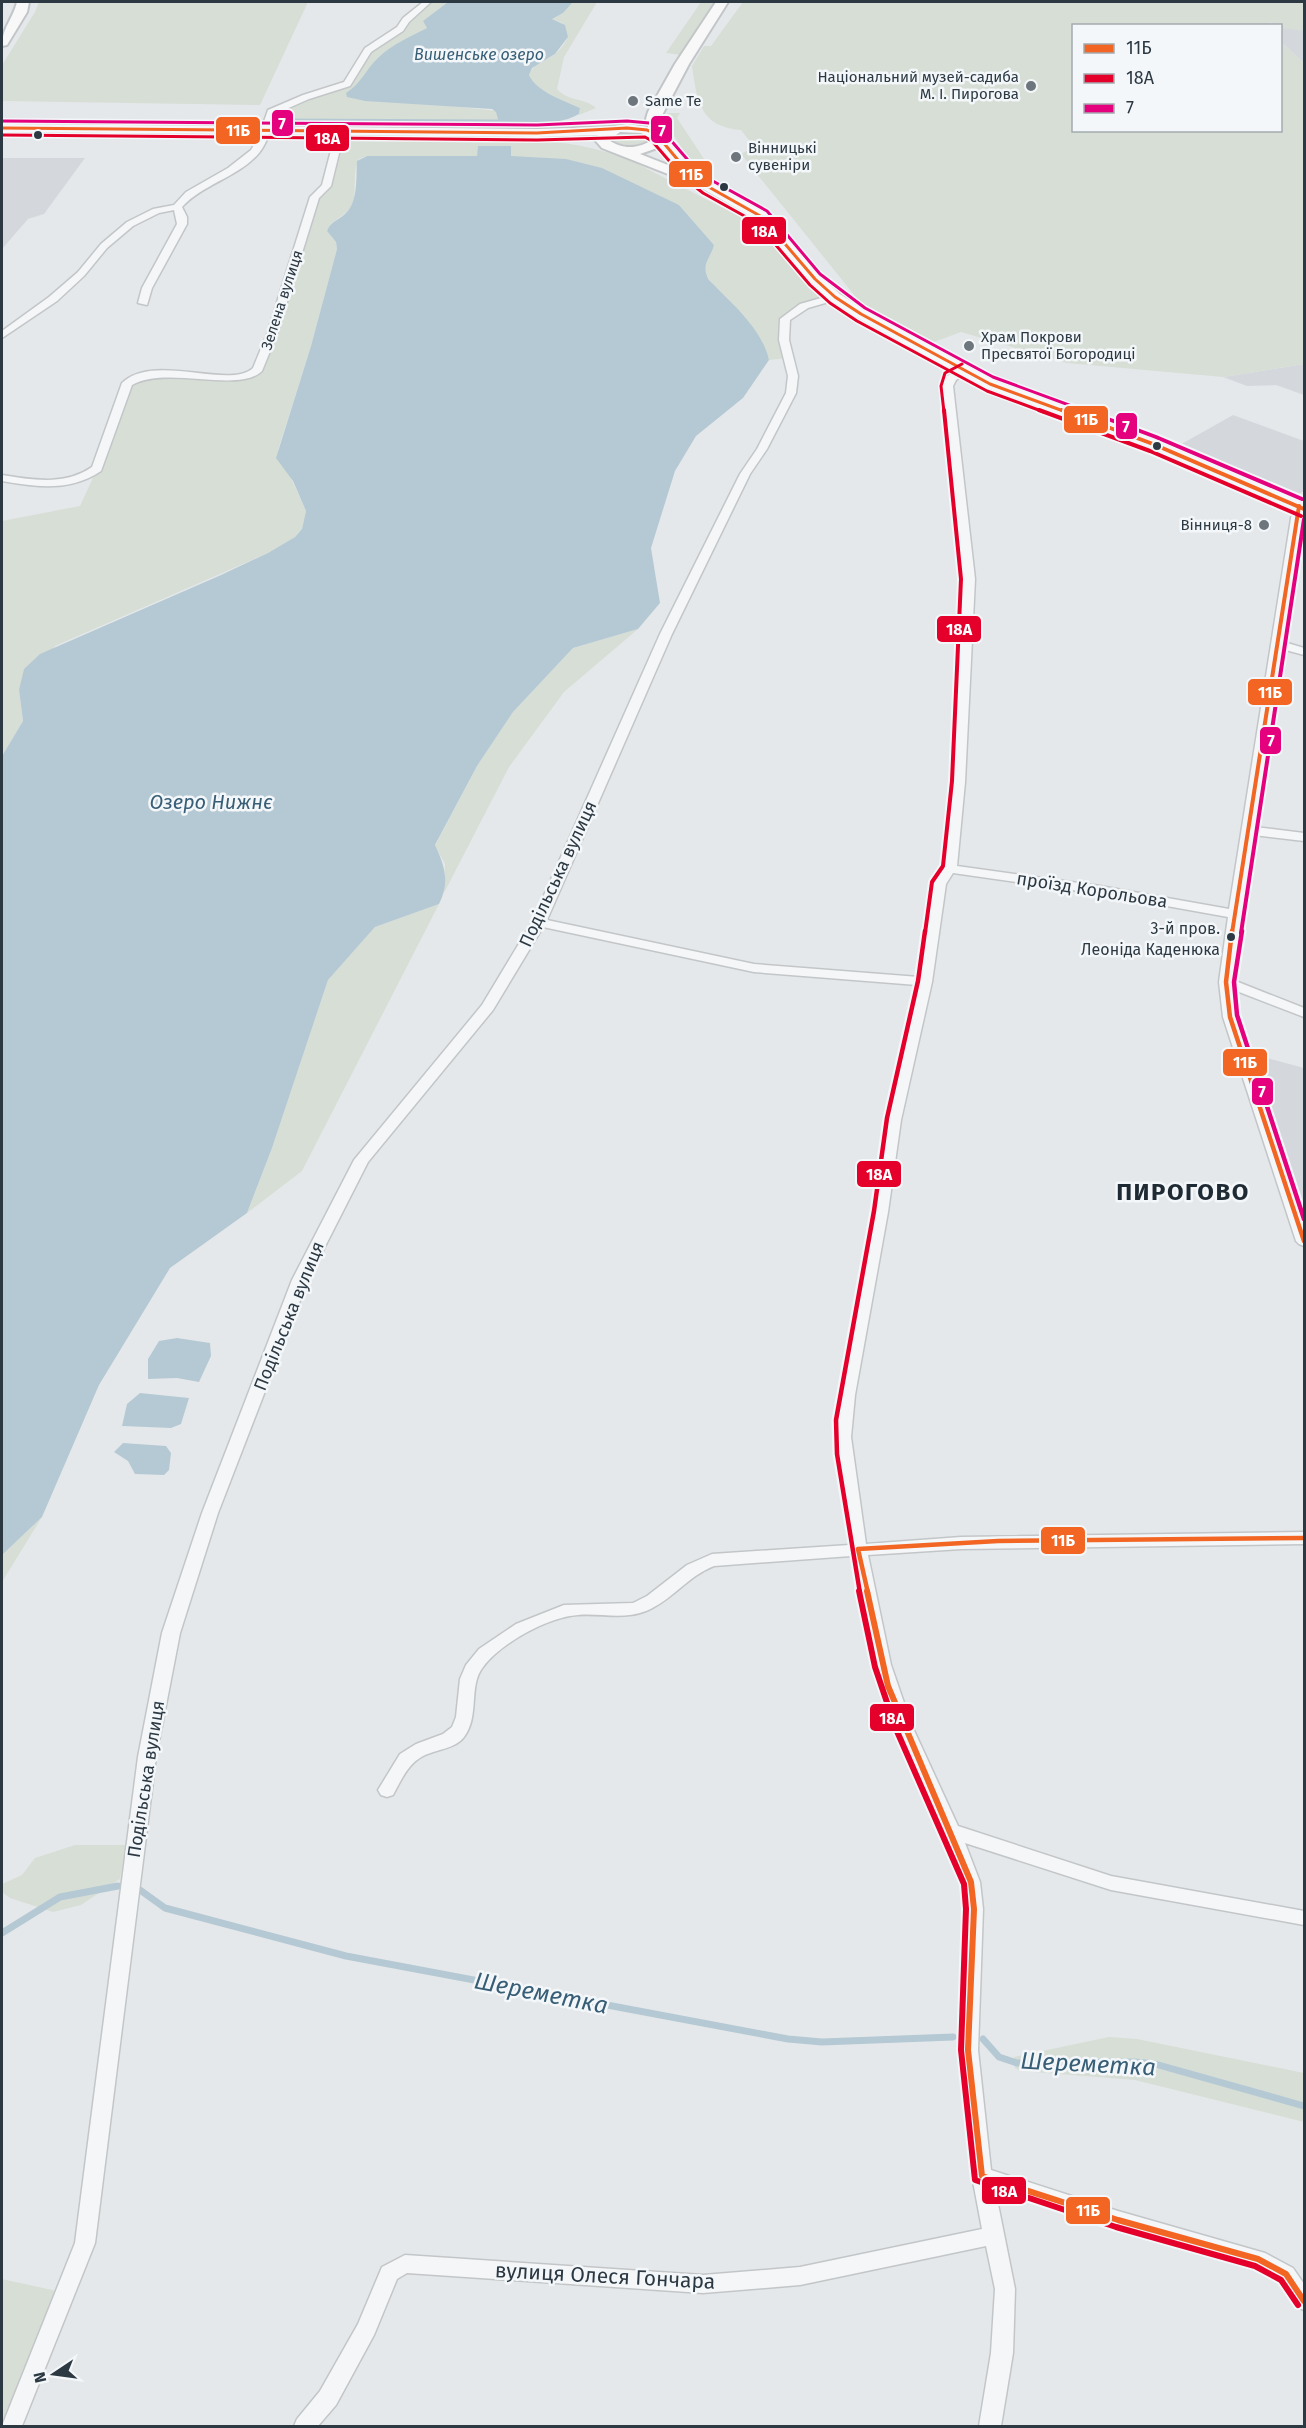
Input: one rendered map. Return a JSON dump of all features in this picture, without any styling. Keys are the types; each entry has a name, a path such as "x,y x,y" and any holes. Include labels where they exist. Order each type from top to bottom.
{"main road":[{"path":"2,42 21,12 23,2"},
{"path":"707,186 688,172 659,137 653,119 682,64 722,2"},
{"path":"682,64 635,115 602,137 603,143 742,203 769,223 815,279 835,297 861,314 965,371 1000,388 1161,448 1302,508"},
{"path":"591,130 635,115"},
{"path":"2,135 537,133 637,128 659,137"},
{"path":"2,129 338,137 543,138 642,149 657,144 659,137"}],"street":[{"path":"2,335 53,299 81,274 104,246 130,224 156,211 177,207 189,194 231,170 255,152 265,134 269,114 274,110 306,97 339,88 350,82 368,50 400,29 406,20 427,2"},
{"name":"Зелена вулиця","path":"4,480 64,483 88,477 97,470 127,383 133,378 154,374 233,377 248,375 258,369 272,334 315,197 326,186 338,137"},
{"path":"143,303 147,288 182,224 182,217 177,207"},
{"name":"Подільська вулиця","path":"11,2427 85,2243 147,1756 171,1633 210,1513 300,1280 362,1160 488,1007 539,922 666,634 745,474 762,449 791,393 794,376 784,340 785,319 804,306 835,297"},
{"path":"965,371 951,378 948,386 969,579 959,782 950,869 939,884 925,982 894,1120 881,1212 843,1421 844,1454 858,1549 885,1676 903,1726 967,1869 973,1902 968,2050 982,2176 1005,2289 1002,2353 990,2427"},
{"path":"1302,508 1276,643 1234,914 1226,982 1234,1029 1305,1241"},
{"path":"1276,643 1305,652"},
{"path":"1248,831 1305,837"},
{"name":"проїзд Корольова","path":"950,869 1100,890 1234,914"},
{"path":"539,922 754,968 925,982"},
{"path":"1226,982 1305,1012"},
{"path":"387,1790 407,1758 416,1751 451,1738 459,1732 464,1719 468,1681 475,1664 488,1651 537,1620 560,1611 574,1609 616,1611 646,1605 696,1567 712,1560 998,1541 1305,1538"},
{"path":"951,1831 1111,1882 1305,1918"},
{"path":"982,2176 1118,2220 1258,2259 1286,2274 1305,2301"},
{"name":"вулиця Олеся Гончара","path":"305,2427 328,2398 367,2328 389,2273 405,2264 703,2284 800,2276 995,2235"}],"shaded area":[{"path":"39,2 308,2 260,105 2,101 2,65"},
{"path":"427,2 448,2 424,21 427,28 422,31 385,99 518,113 537,123 497,124 484,128 267,126 271,112 339,88 365,54 391,35"},
{"path":"573,2 597,2 564,57 557,89 566,96 587,102 596,108 579,115 580,108 544,91 529,75 537,65 556,53 566,41 568,37 562,23 552,19 563,13"},
{"path":"701,2 714,2 681,55 666,53"},
{"path":"743,2 1304,2 1304,31 1282,28 1282,24 1272,22 1268,24 1072,24 1072,132 1282,132 1282,43 1304,63 1304,364 1223,377 1067,363 961,332 934,342 863,306 741,154 754,147 741,130 717,124 703,110 696,90 692,66 704,46 711,46"},
{"path":"1304,10 1304,63 1282,43 1282,24 1268,24"},
{"path":"668,113 680,113 677,118 710,168 702,170 694,166 662,118"},
{"path":"628,131 641,132 652,138 639,146 623,145 614,141 614,136"},
{"path":"337,140 545,141 578,145 620,156 754,224 767,234 823,300 785,318 789,358 769,360 756,335 707,275 704,263 714,245 679,205 511,156 511,147 477,156 367,156 359,159 351,208 332,223 327,231 336,242 337,249 311,346 278,450 306,511 302,529 295,537 268,553 55,646 19,690 23,721 2,756 2,521 80,506 97,469 127,383 143,375 233,377 254,373 315,197 324,189"},
{"path":"2,158 85,158 44,214 28,219 2,249"},
{"path":"1304,364 1304,395 1276,385 1247,386 1223,377"},
{"path":"1233,415 1304,441 1304,491 1287,501 1169,451"},
{"path":"638,629 564,692 509,767 444,893 445,864 435,846 477,766 513,712 573,648"},
{"path":"439,904 302,1171 247,1213 272,1148 328,980 375,927"},
{"path":"1241,1051 1304,1068 1304,1241"},
{"path":"42,1517 2,1582 2,1555"},
{"path":"75,1845 126,1845 120,1879 81,1905 53,1912 10,1898 2,1892 2,1884 22,1875 35,1858"},
{"path":"1109,2037 1137,2039 1304,2073 1304,2122 1135,2080 1021,2071 1015,2068 1013,2062 1014,2057"},
{"path":"2,2279 66,2293 11,2426 2,2426"}],"water":[{"name":"Вишенське озеро","path":"448,2 573,2 563,13 552,19 565,25 568,37 555,54 532,68 529,75 544,91 580,108 579,114 550,123 499,123 496,112 492,109 365,101 347,97 346,93 356,85 383,53 427,28 423,21"},
{"name":"Озеро Нижнє","path":"478,146 511,146 511,156 566,159 602,168 679,205 714,245 706,266 706,275 752,326 760,337 769,360 743,398 696,436 675,471 651,548 660,603 638,629 573,648 513,712 477,766 435,845 445,874 444,889 439,904 375,927 328,980 272,1148 247,1213 170,1268 99,1385 42,1517 2,1555 2,756 23,721 19,690 24,669 40,654 268,553 295,537 302,529 306,511 293,481 276,458 311,346 337,249 336,242 327,231 330,225 351,207 356,188 357,161 367,156 477,156"},
{"path":"177,1338 210,1343 211,1356 199,1382 177,1378 148,1379 148,1359 159,1341"},
{"path":"140,1393 189,1398 181,1424 171,1428 122,1426 127,1404"},
{"path":"123,1443 166,1446 171,1453 169,1470 164,1475 135,1474 128,1461 114,1452"}],"waterway":[{"path":"276,120 499,121"},
{"name":"Шереметка","path":"2,1933 60,1897 118,1886"},
{"name":"Шереметка","path":"140,1890 165,1908 346,1956 788,2039 822,2042 953,2037"},
{"name":"Шереметка","path":"983,2039 999,2057 1017,2063 1135,2062 1155,2064 1304,2106"}],"transit line":[{"name":"7","path":"2,121 537,125 627,121 649,123 662,130 693,166 711,180 767,211 820,274 865,308 993,377 1156,437 1302,499"},
{"name":"11Б","path":"2,128 537,133 627,128 647,130 657,135 688,172 707,186 762,217 815,279 835,297 861,314 990,384 1153,444 1304,509"},
{"name":"18А","path":"2,135 537,140 645,137 652,141 684,178 703,193 757,223 810,285 830,303 857,321 987,391 1150,451 1301,516"},
{"name":"18А","path":"962,364 945,373 941,386 961,579 952,781 943,866 932,882 918,981 887,1118 874,1211 836,1420 837,1454 851,1550 875,1667 896,1729 964,1884 966,1909 961,2050 975,2180 1116,2227 1255,2266 1281,2280 1298,2305"},
{"name":"11Б","path":"1299,506 1227,963 1226,982 1230,1017 1304,1241"},
{"name":"7","path":"1304,519 1234,982 1237,1015 1304,1219"},
{"name":"11Б","path":"1304,1538 998,1541 858,1549 888,1686 971,1882 974,1909 968,2050 982,2176 1118,2220 1258,2259 1286,2274 1304,2301"}],"place":[{"name":"Національний музей-садиба М. І. Пирогова","path":"1031,86"},
{"name":"Same Te","path":"633,101"},
{"name":"Вінницькі сувеніри","path":"736,157"},
{"name":"Храм Покрови Пресвятої Богородиці","path":"969,346"},
{"name":"Вінниця-8","path":"1264,525"},
{"name":"3-й пров. Леоніда Каденюка","path":"1231,937"}],"district":[{"name":"ПИРОГОВО","path":"1183,1192"}]}
